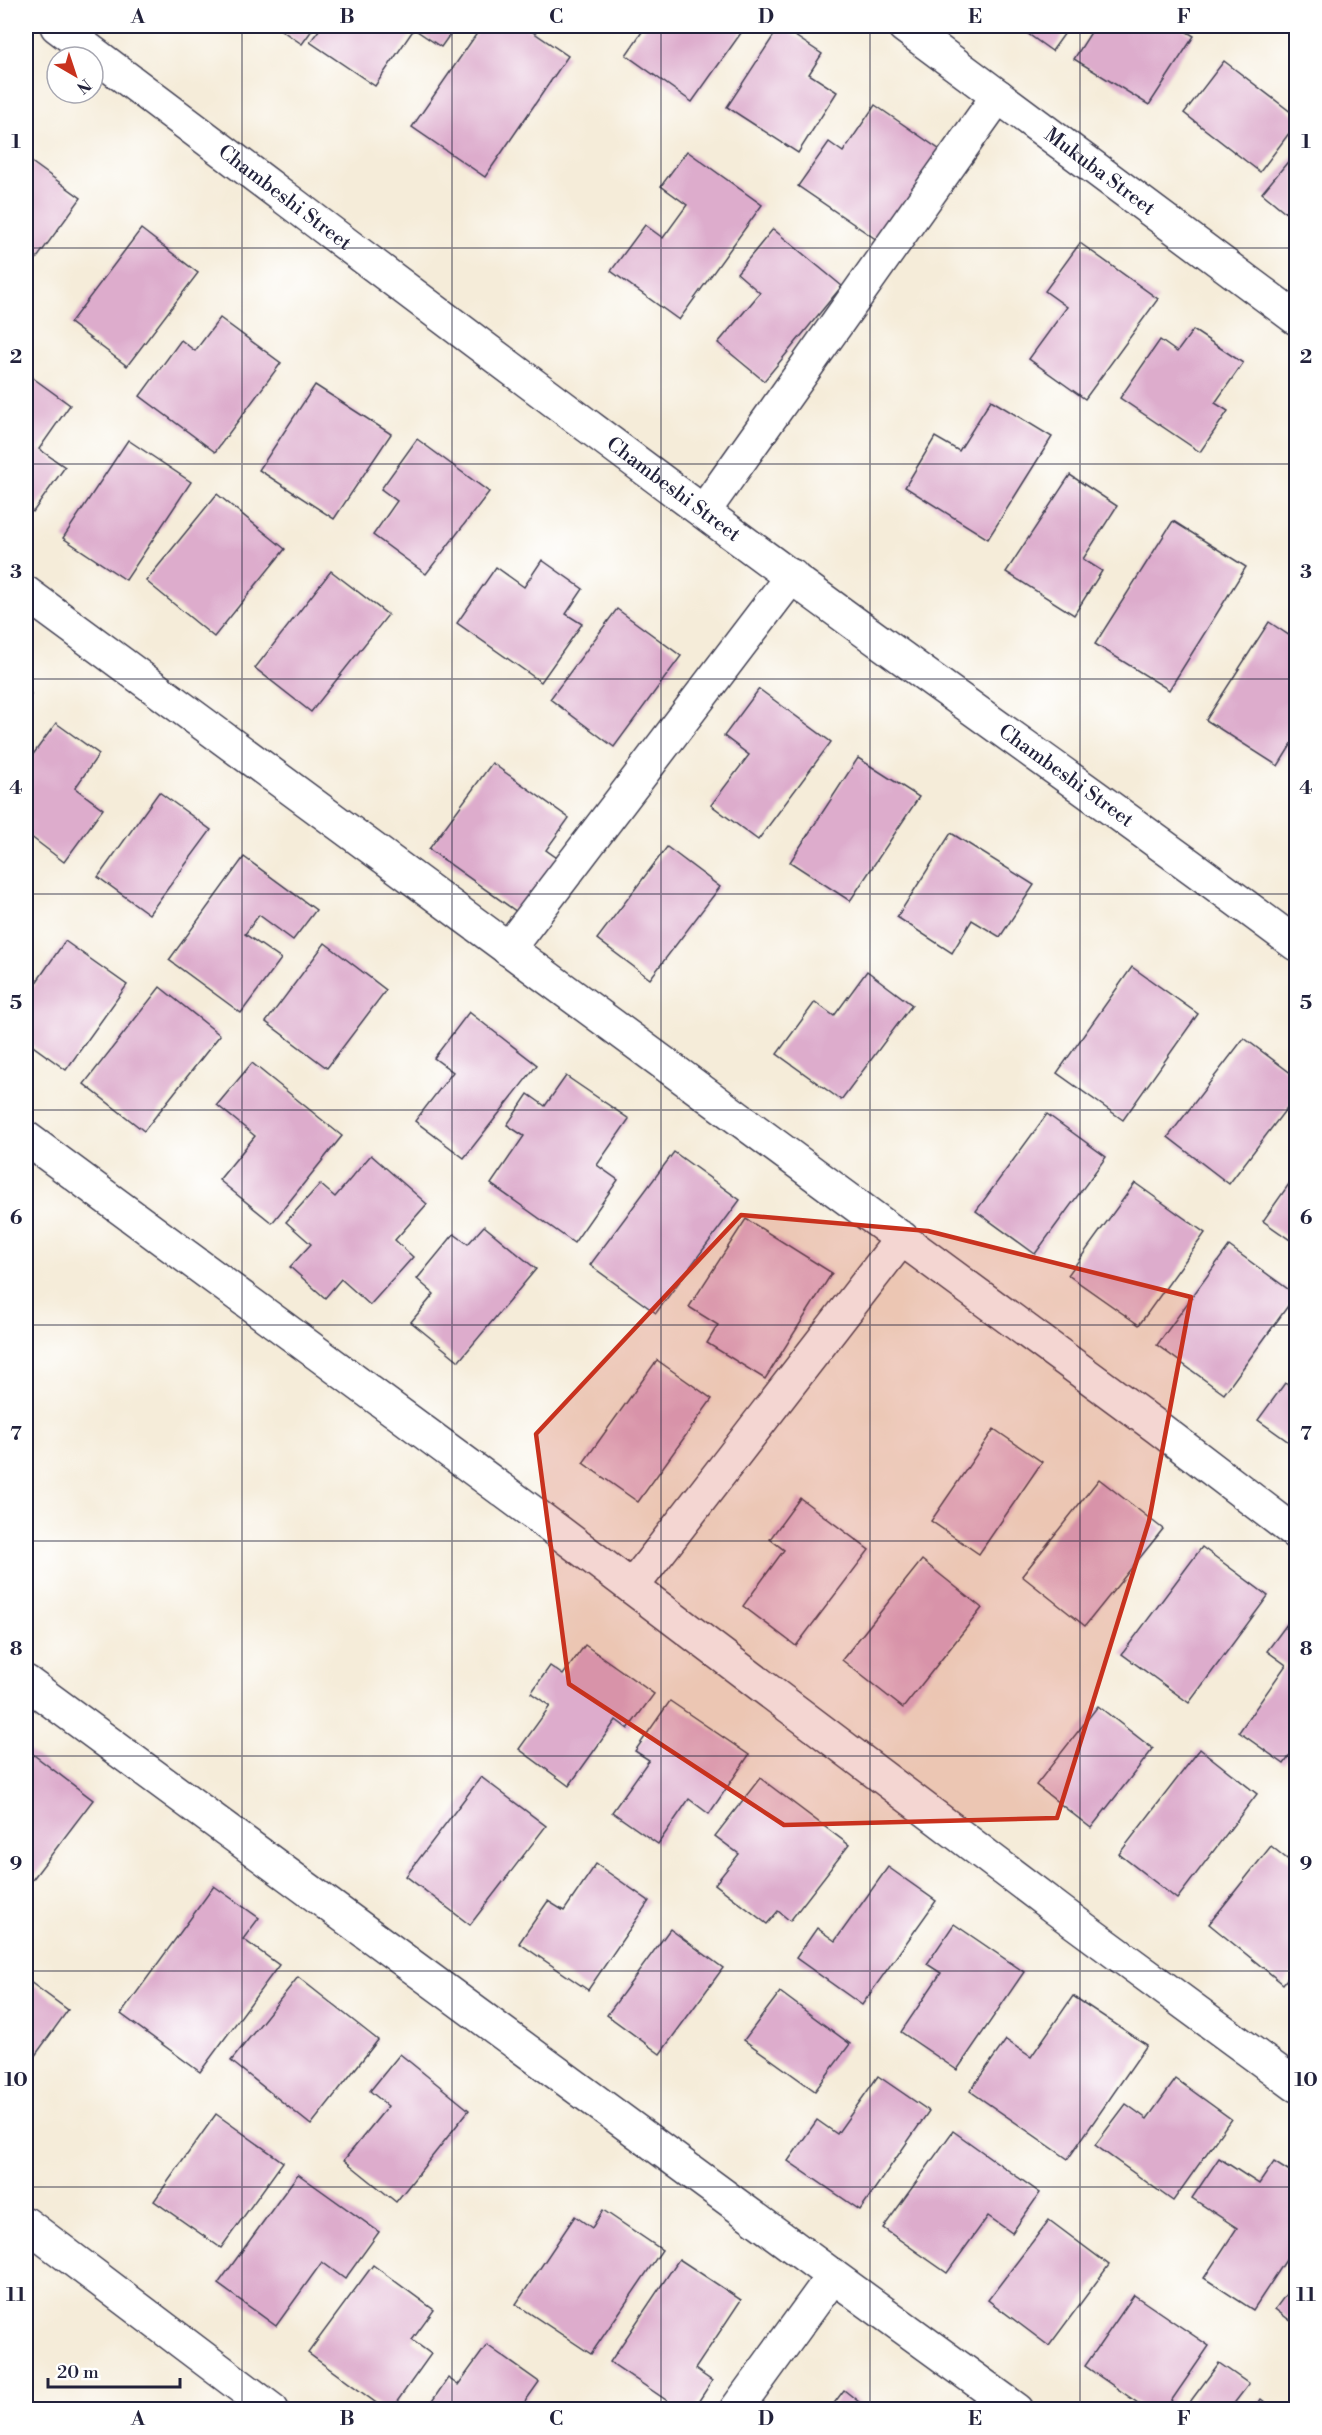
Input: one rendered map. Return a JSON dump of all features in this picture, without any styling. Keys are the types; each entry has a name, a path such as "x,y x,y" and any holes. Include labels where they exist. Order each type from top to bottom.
{"street":[{"name":"Chambeshi Street","path":"57,26 901,657 1175,853 1296,944"},
{"name":"Mukuba Street","path":"904,26 1296,318"},
{"path":"704,511 998,96"},
{"path":"508,949 792,576"},
{"path":"26,593 902,1239 1296,1533"},
{"path":"26,1138 632,1587 1062,1913 1296,2085"},
{"path":"632,1587 902,1239"},
{"path":"26,1682 832,2276 1017,2409"},
{"path":"26,2224 272,2409"},
{"path":"736,2409 832,2276"}],"highlighted area":[{"path":"741,1215 928,1231 1191,1297 1149,1521 1057,1818 784,1825 569,1684 536,1434"}],"building":[{"path":"275,26 315,26 302,44"},
{"path":"322,26 456,26 441,47 414,29 375,86 310,42"},
{"path":"482,26 524,26 568,56 485,177 412,127"},
{"path":"646,26 746,26 692,102 626,55"},
{"path":"780,26 822,54 809,74 837,92 798,153 727,107"},
{"path":"1017,26 1070,26 1052,51"},
{"path":"1095,26 1177,26 1194,36 1149,105 1074,59"},
{"path":"1224,61 1296,116 1296,124 1260,172 1184,113"},
{"path":"875,105 943,152 880,242 798,186 829,142 843,152"},
{"path":"687,151 762,205 679,320 611,271 645,225 663,238 687,205 661,186"},
{"path":"1296,152 1296,221 1262,193"},
{"path":"26,158 81,198 26,273"},
{"path":"141,229 198,273 127,366 70,323"},
{"path":"773,229 842,286 764,381 718,343 760,293 737,273"},
{"path":"1080,243 1158,299 1085,399 1029,359 1067,307 1045,291"},
{"path":"220,318 281,363 215,452 140,396 181,340 195,351"},
{"path":"1193,330 1243,363 1215,403 1228,411 1200,452 1120,398 1160,340 1177,352"},
{"path":"26,373 70,405 39,449 65,467 33,512 26,506"},
{"path":"315,385 391,434 334,519 259,470"},
{"path":"991,400 1052,437 988,539 905,487 935,437 959,451"},
{"path":"417,439 489,492 426,574 373,535 397,501 381,489"},
{"path":"128,440 191,482 126,580 63,538"},
{"path":"1070,475 1117,506 1083,559 1102,571 1074,615 1006,572"},
{"path":"217,494 285,549 214,637 146,581"},
{"path":"1173,521 1246,567 1169,690 1095,644"},
{"path":"542,560 583,589 566,614 582,624 541,682 457,623 496,567 524,587"},
{"path":"331,571 388,615 311,712 255,668"},
{"path":"617,609 681,656 614,747 550,699"},
{"path":"1269,622 1296,640 1296,737 1278,766 1206,720"},
{"path":"759,689 831,742 758,840 711,805 749,755 724,736"},
{"path":"26,690 31,694 26,702"},
{"path":"56,723 99,754 75,788 103,809 64,862 26,833 26,764"},
{"path":"858,758 919,797 850,901 790,862"},
{"path":"492,763 569,818 546,850 564,863 524,917 429,849"},
{"path":"159,792 211,830 149,914 98,877"},
{"path":"951,833 1034,885 1000,937 972,920 952,953 897,917"},
{"path":"667,847 720,887 650,979 597,939"},
{"path":"244,857 316,910 293,940 259,915 245,934 281,959 241,1013 169,960"},
{"path":"65,941 127,985 66,1070 26,1041 26,997"},
{"path":"325,943 386,990 327,1068 266,1022"},
{"path":"1132,967 1198,1014 1123,1120 1057,1073"},
{"path":"867,971 912,1005 841,1100 777,1054 815,1002 834,1016"},
{"path":"160,987 220,1035 144,1131 84,1084"},
{"path":"469,1012 537,1065 464,1158 415,1121 453,1072 434,1058"},
{"path":"1244,1038 1296,1077 1296,1096 1229,1184 1168,1137"},
{"path":"252,1063 342,1136 272,1223 219,1180 255,1136 217,1105"},
{"path":"566,1076 629,1119 597,1165 618,1180 574,1243 491,1184 524,1136 507,1125 528,1094 545,1106"},
{"path":"1047,1114 1106,1157 1035,1254 976,1211"},
{"path":"674,1152 740,1200 656,1313 590,1265"},
{"path":"371,1155 427,1204 395,1240 413,1257 370,1305 341,1279 325,1298 290,1267 311,1244 286,1222 320,1184 335,1197"},
{"path":"1296,1174 1296,1244 1263,1221"},
{"path":"1135,1183 1205,1233 1139,1325 1068,1275"},
{"path":"746,1219 832,1273 765,1379 707,1343 718,1325 689,1307"},
{"path":"484,1226 536,1269 459,1361 411,1322 434,1294 417,1279 454,1234 468,1244"},
{"path":"1229,1246 1296,1295 1224,1394 1157,1345"},
{"path":"657,1360 712,1399 638,1502 583,1463"},
{"path":"1285,1383 1296,1391 1296,1447 1258,1420"},
{"path":"994,1429 1042,1462 979,1554 931,1521"},
{"path":"1099,1479 1163,1529 1085,1626 1022,1576"},
{"path":"800,1498 869,1550 796,1646 743,1606 784,1550 770,1539"},
{"path":"1202,1547 1268,1596 1189,1703 1122,1654"},
{"path":"922,1560 982,1608 903,1708 842,1660"},
{"path":"1287,1624 1296,1631 1296,1747 1284,1764 1239,1732 1286,1665 1267,1651"},
{"path":"585,1645 654,1694 628,1729 616,1720 569,1786 519,1749 550,1706 531,1693 550,1666 563,1675"},
{"path":"670,1701 749,1755 709,1814 689,1799 658,1844 612,1812 649,1760 635,1751"},
{"path":"1098,1706 1153,1749 1091,1828 1036,1785"},
{"path":"26,1749 93,1800 26,1888"},
{"path":"1200,1749 1257,1794 1177,1899 1119,1854"},
{"path":"481,1777 546,1826 470,1925 406,1876"},
{"path":"760,1778 849,1845 790,1921 778,1911 767,1924 715,1884 739,1854 715,1836"},
{"path":"1271,1846 1296,1866 1296,1968 1283,1984 1209,1924"},
{"path":"596,1864 649,1901 588,1990 519,1943 548,1901 564,1911"},
{"path":"888,1867 936,1901 862,2005 796,1958 817,1928 835,1941"},
{"path":"214,1886 259,1918 243,1939 279,1965 200,2072 121,2014"},
{"path":"954,1924 1024,1972 957,2070 901,2032 941,1973 927,1964"},
{"path":"670,1929 723,1968 660,2054 607,2015"},
{"path":"298,1977 378,2040 311,2125 231,2061"},
{"path":"26,1979 68,2010 26,2068"},
{"path":"780,1992 850,2044 815,2091 744,2040"},
{"path":"1073,1996 1147,2045 1068,2159 970,2091 1006,2040 1031,2057"},
{"path":"400,2054 469,2110 396,2202 344,2160 388,2106 370,2091"},
{"path":"878,2076 929,2111 860,2210 788,2161 817,2120 837,2134"},
{"path":"1176,2079 1231,2119 1173,2201 1095,2145 1126,2104 1147,2119"},
{"path":"216,2114 283,2162 221,2248 154,2201"},
{"path":"953,2131 1040,2193 1012,2233 988,2216 947,2273 883,2228"},
{"path":"1219,2158 1259,2184 1274,2162 1296,2176 1296,2245 1253,2310 1204,2278 1237,2228 1192,2198"},
{"path":"298,2174 379,2232 345,2279 322,2262 276,2326 218,2284"},
{"path":"603,2210 662,2250 591,2354 516,2304 575,2216 592,2228"},
{"path":"1049,2220 1109,2265 1049,2346 988,2300"},
{"path":"679,2259 741,2300 695,2369 712,2381 693,2410 681,2410 610,2362"},
{"path":"373,2265 434,2310 412,2340 431,2354 391,2410 386,2410 308,2353"},
{"path":"1296,2281 1296,2325 1275,2309"},
{"path":"1134,2295 1209,2346 1165,2410 1148,2410 1085,2366"},
{"path":"487,2345 539,2382 519,2410 426,2410 448,2378 458,2385"},
{"path":"1219,2363 1249,2384 1229,2410 1184,2410"},
{"path":"844,2390 869,2410 829,2410"},
{"path":"1261,2399 1275,2410 1254,2410"}]}
